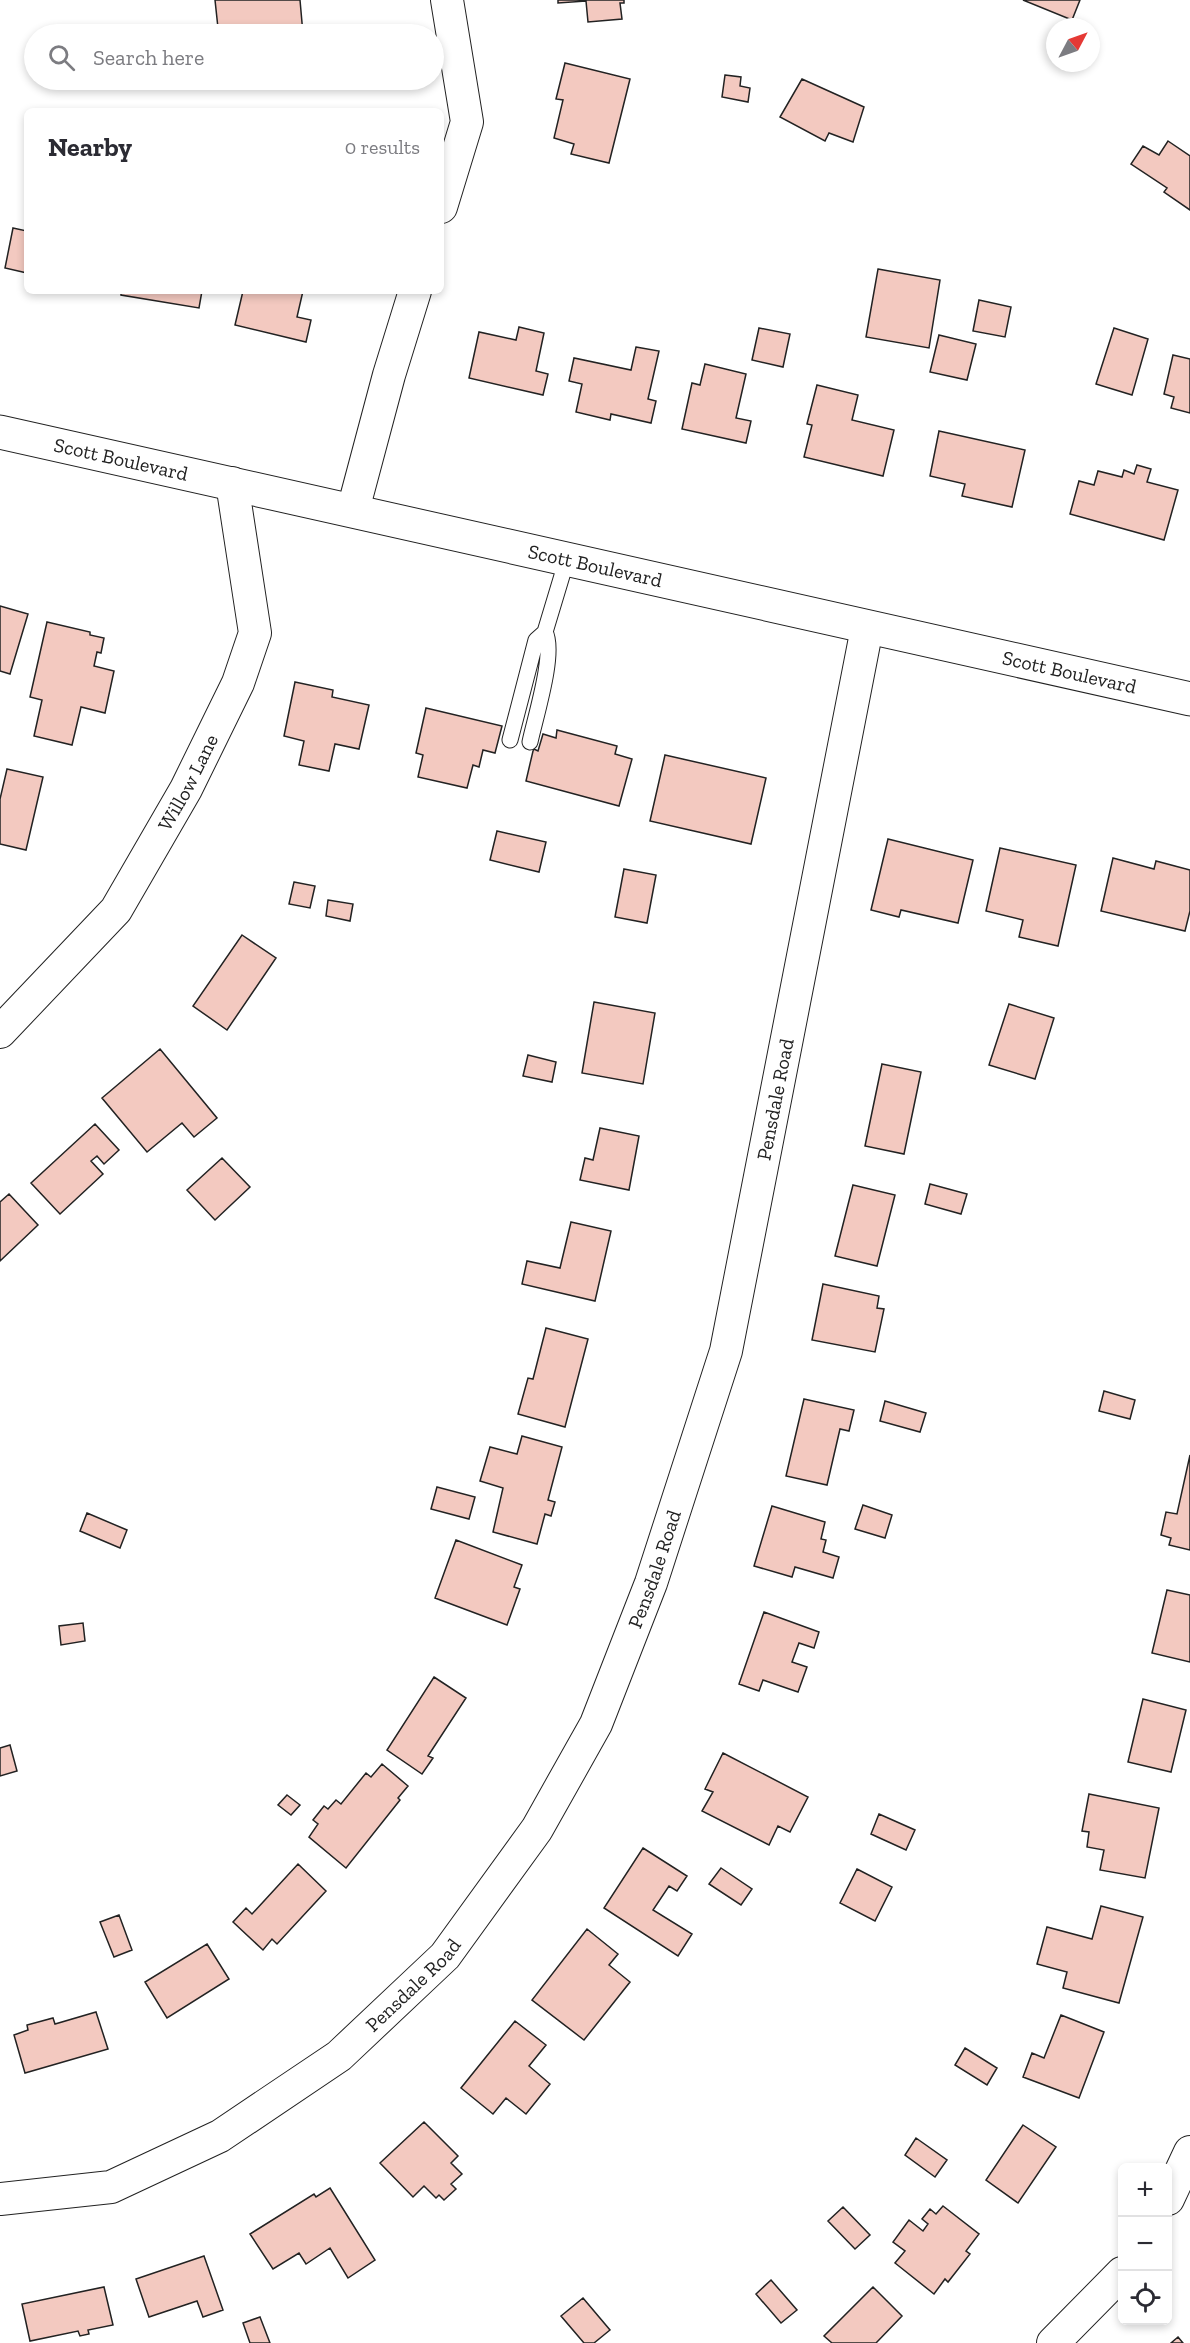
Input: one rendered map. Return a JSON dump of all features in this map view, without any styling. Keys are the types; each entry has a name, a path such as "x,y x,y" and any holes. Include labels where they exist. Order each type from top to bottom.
{"highway":[{"name":"Scott Boulevard","path":"0,432 1190,699"}],"street":[{"path":"444,197 467,122 447,0"},
{"path":"353,510 389,375 414,294"},
{"name":"Willow Lane","path":"0,1032 116,910 186,789 238,683 255,633 232,483"},
{"name":"Pensdale Road","path":"0,2199 111,2187 220,2136 339,2056 445,1956 537,1829 591,1734 651,1583 726,1351 867,628"},
{"path":"1172,2189 1190,2152"},
{"path":"1053,2343 1118,2277"}],"lane":[{"path":"510,740 533,648 536,640 545,632 567,559"},
{"path":"530,742 548,661 549,639 545,632"}],"building":[{"path":"215,0 300,0 302,24 218,24"},
{"path":"558,0 624,0 624,3 620,3 622,19 588,22 586,1 558,3"},
{"path":"1023,0 1080,0 1073,18 1067,18"},
{"path":"565,63 630,79 609,163 571,154 574,144 554,138 563,100 556,99"},
{"path":"725,75 741,77 740,86 750,88 748,102 722,97"},
{"path":"802,79 864,107 853,142 829,133 825,141 780,117"},
{"path":"1168,141 1190,156 1190,210 1164,192 1167,188 1131,164 1143,146 1159,155"},
{"path":"13,228 24,230 24,272 5,268"},
{"path":"878,269 940,280 929,348 866,337"},
{"path":"121,294 201,294 199,308"},
{"path":"242,294 302,294 297,317 311,320 306,342 235,325"},
{"path":"979,300 1011,307 1005,337 973,331"},
{"path":"519,327 544,333 536,371 548,374 543,395 469,378 479,332 516,340"},
{"path":"759,328 790,334 783,367 752,360"},
{"path":"1114,328 1148,339 1132,395 1096,384"},
{"path":"939,335 976,344 967,380 930,372"},
{"path":"636,347 659,351 648,399 656,401 651,423 611,414 610,420 576,412 582,384 569,381 574,358 631,370"},
{"path":"1173,355 1190,359 1190,413 1171,408 1174,397 1164,394"},
{"path":"705,364 746,374 736,418 751,421 746,443 682,429 692,383 700,385"},
{"path":"817,385 858,395 852,420 894,430 883,476 804,457 812,425 807,424"},
{"path":"939,431 1025,450 1012,507 962,496 965,484 930,476"},
{"path":"1137,465 1151,469 1147,482 1178,490 1164,540 1070,514 1079,481 1094,485 1098,471 1122,477 1124,470 1134,474"},
{"path":"0,606 28,614 10,674 0,671"},
{"path":"47,622 90,632 90,635 104,638 101,653 97,652 94,666 114,671 105,713 81,707 72,745 34,736 42,700 30,697"},
{"path":"295,682 333,690 332,697 369,705 359,749 335,744 329,771 299,765 304,741 284,736"},
{"path":"426,708 502,726 495,753 483,750 479,767 473,765 467,788 418,777 423,755 416,753"},
{"path":"557,730 617,746 615,754 632,759 619,806 526,781 533,751 534,749 538,751 543,734 556,738"},
{"path":"665,755 766,778 751,844 650,821"},
{"path":"7,769 43,777 26,850 0,844 0,799"},
{"path":"497,831 546,842 539,872 490,860"},
{"path":"888,839 973,860 958,923 901,910 899,917 871,910"},
{"path":"1000,848 1076,865 1058,946 1019,937 1023,920 986,911"},
{"path":"1113,858 1154,869 1156,861 1190,870 1190,911 1185,931 1101,911"},
{"path":"624,869 656,875 647,923 615,917"},
{"path":"294,882 315,886 310,908 289,904"},
{"path":"328,900 353,904 350,921 326,916"},
{"path":"242,935 276,958 227,1030 193,1006"},
{"path":"594,1002 655,1013 643,1084 582,1073"},
{"path":"1009,1004 1054,1018 1035,1079 989,1065"},
{"path":"160,1049 217,1118 194,1137 182,1123 147,1152 102,1098"},
{"path":"528,1055 556,1062 552,1082 523,1076"},
{"path":"882,1064 921,1072 904,1154 865,1146"},
{"path":"95,1124 119,1150 104,1164 97,1156 91,1161 103,1174 60,1214 31,1183"},
{"path":"600,1128 639,1136 629,1190 580,1180 585,1158 593,1160"},
{"path":"222,1158 250,1187 215,1220 187,1190"},
{"path":"930,1184 967,1194 961,1214 925,1204"},
{"path":"853,1185 895,1195 877,1266 835,1256"},
{"path":"9,1194 38,1225 0,1261 0,1202"},
{"path":"571,1222 611,1231 595,1301 522,1284 527,1261 560,1268"},
{"path":"823,1284 879,1296 877,1308 884,1309 875,1352 812,1340"},
{"path":"546,1328 588,1339 565,1427 518,1414 528,1378 533,1379"},
{"path":"1104,1391 1135,1400 1130,1419 1099,1411"},
{"path":"804,1399 854,1410 849,1431 840,1429 827,1485 786,1476"},
{"path":"885,1401 926,1413 920,1432 880,1421"},
{"path":"522,1436 562,1447 548,1500 555,1502 551,1516 545,1514 537,1544 493,1532 503,1488 480,1481 490,1447 517,1454"},
{"path":"1190,1455 1190,1550 1169,1545 1171,1538 1161,1535 1166,1512 1177,1514"},
{"path":"437,1487 475,1497 469,1519 431,1509"},
{"path":"863,1505 892,1515 885,1538 855,1529"},
{"path":"772,1506 825,1522 821,1539 826,1540 823,1552 839,1557 833,1578 795,1567 792,1577 754,1566"},
{"path":"87,1513 127,1530 120,1548 80,1531"},
{"path":"456,1540 522,1565 514,1587 520,1589 507,1625 435,1598"},
{"path":"1167,1590 1190,1595 1190,1662 1152,1653"},
{"path":"764,1612 819,1632 814,1648 799,1643 792,1662 807,1667 798,1692 763,1680 759,1691 739,1684"},
{"path":"83,1623 85,1641 61,1645 59,1626"},
{"path":"434,1677 466,1698 428,1756 433,1758 422,1774 387,1750"},
{"path":"1143,1699 1186,1710 1171,1772 1128,1762"},
{"path":"10,1745 17,1771 0,1776 0,1748"},
{"path":"723,1753 808,1797 790,1832 778,1826 769,1845 702,1811 713,1792 705,1789"},
{"path":"382,1764 408,1786 398,1798 400,1800 346,1868 309,1837 318,1824 313,1820 324,1806 328,1809 336,1800 341,1804 366,1773 371,1777"},
{"path":"1089,1794 1159,1808 1145,1878 1100,1870 1104,1850 1087,1847 1089,1832 1082,1831"},
{"path":"287,1795 300,1805 291,1815 278,1805"},
{"path":"879,1814 915,1830 906,1850 871,1834"},
{"path":"643,1848 687,1876 677,1891 669,1886 653,1910 692,1934 678,1956 604,1908"},
{"path":"298,1864 326,1891 277,1944 272,1939 263,1950 233,1922 246,1908 252,1914"},
{"path":"721,1868 752,1889 741,1905 709,1884"},
{"path":"857,1869 892,1887 875,1921 840,1903"},
{"path":"1101,1906 1143,1917 1119,2003 1063,1988 1067,1972 1037,1964 1047,1927 1092,1939"},
{"path":"119,1915 132,1950 114,1957 100,1922"},
{"path":"587,1929 618,1954 609,1965 630,1982 584,2040 532,2000"},
{"path":"207,1944 229,1979 167,2018 145,1982"},
{"path":"96,2012 108,2049 25,2073 14,2035 28,2030 27,2025 53,2018 55,2024"},
{"path":"1061,2015 1104,2032 1079,2098 1023,2077 1032,2053 1044,2058"},
{"path":"515,2021 546,2045 529,2066 550,2084 526,2114 506,2098 493,2114 461,2088"},
{"path":"965,2048 997,2068 987,2085 955,2065"},
{"path":"424,2122 458,2156 451,2163 462,2174 451,2184 456,2189 444,2200 439,2195 436,2198 424,2186 413,2197 380,2163"},
{"path":"1023,2125 1056,2147 1018,2203 986,2180"},
{"path":"916,2138 947,2160 935,2177 905,2155"},
{"path":"330,2188 375,2260 348,2278 330,2248 306,2264 299,2253 273,2269 250,2234 314,2194 316,2197"},
{"path":"943,2206 979,2234 966,2251 970,2254 948,2282 945,2279 934,2294 895,2263 905,2251 893,2242 909,2220 923,2231 928,2224 922,2219 930,2209 936,2214"},
{"path":"843,2207 870,2235 855,2249 828,2221"},
{"path":"204,2256 223,2310 203,2317 197,2301 149,2317 136,2279"},
{"path":"771,2280 797,2310 781,2323 756,2294"},
{"path":"104,2287 113,2325 88,2330 89,2334 80,2336 78,2331 30,2341 22,2304"},
{"path":"873,2287 902,2316 876,2343 832,2343 824,2336"},
{"path":"583,2298 610,2330 594,2343 584,2343 561,2316"},
{"path":"260,2317 270,2343 250,2343 243,2323"},
{"path":"1178,2337 1183,2343 1171,2343"}]}
